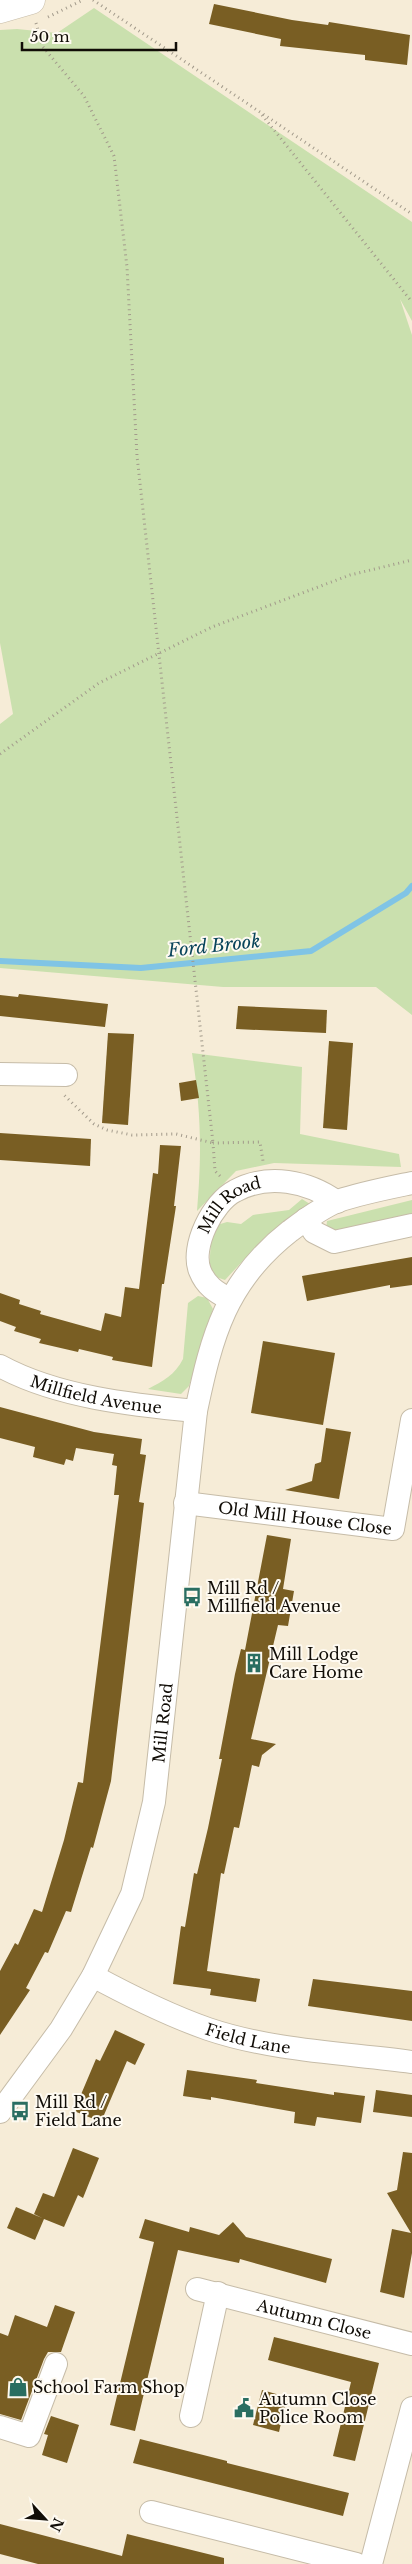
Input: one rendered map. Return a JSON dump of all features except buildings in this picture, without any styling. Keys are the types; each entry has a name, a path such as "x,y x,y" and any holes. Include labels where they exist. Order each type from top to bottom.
{"main road":[{"path":"0,9 38,5"}],"street":[{"path":"0,1074 65,1077"},
{"name":"Mill Road","path":"229,1299 206,1284 199,1269 199,1252 204,1227 218,1206 234,1191 267,1181 306,1185 322,1191 336,1202"},
{"name":"Mill Road","path":"0,2112 61,2029 93,1976 132,1894 154,1802 196,1411 206,1365 229,1299 267,1250 306,1219 336,1202 412,1183"},
{"path":"306,1219 314,1232 334,1242 412,1225"},
{"name":"Millfield Avenue","path":"0,1366 86,1396 130,1405 196,1411"},
{"name":"Old Mill House Close","path":"186,1503 393,1529 405,1497 412,1420"},
{"name":"Field Lane","path":"93,1976 137,1999 209,2029 265,2043 412,2062"},
{"name":"Autumn Close","path":"191,2416 208,2291 412,2344"},
{"path":"0,2427 29,2436 56,2364"},
{"path":"371,2564 412,2408"},
{"path":"151,2512 356,2564"}],"path":[{"path":"83,0 38,5 43,47 84,96 114,156 127,267 137,456 215,1170 234,1191"},
{"path":"93,0 412,214"},
{"path":"258,111 412,302"},
{"path":"0,754 99,682 212,627 350,575 412,560"},
{"path":"65,1077 94,1124 106,1130 132,1135 176,1134 213,1143 260,1142 267,1181"}],"green space":[{"path":"94,8 412,222 412,321 400,299 412,335 412,1015 376,987 223,987 0,968 0,724 13,714 0,643 0,30 17,29 57,33"},
{"path":"192,1053 302,1067 300,1134 399,1154 401,1167 274,1163 236,1171 197,1211 200,1132"},
{"path":"302,1199 310,1204 266,1236 225,1280 216,1277 209,1270 211,1241 217,1225 227,1222 241,1224 253,1215 289,1210"},
{"path":"412,1200 412,1218 332,1236 326,1230 327,1221"},
{"path":"198,1296 207,1298 213,1309 189,1386 181,1394 148,1389 164,1380 180,1365 183,1359 188,1303"}],"waterway":[{"name":"Ford Brook","path":"0,961 141,968 311,951 406,893 412,886"}],"place":[{"name":"Mill Rd / Millfield Avenue","path":"192,1597"},
{"name":"Mill Lodge Care Home","path":"254,1663"},
{"name":"Mill Rd / Field Lane","path":"20,2111"},
{"name":"School Farm Shop","path":"18,2387"},
{"name":"Autumn Close Police Room","path":"244,2408"}]}
